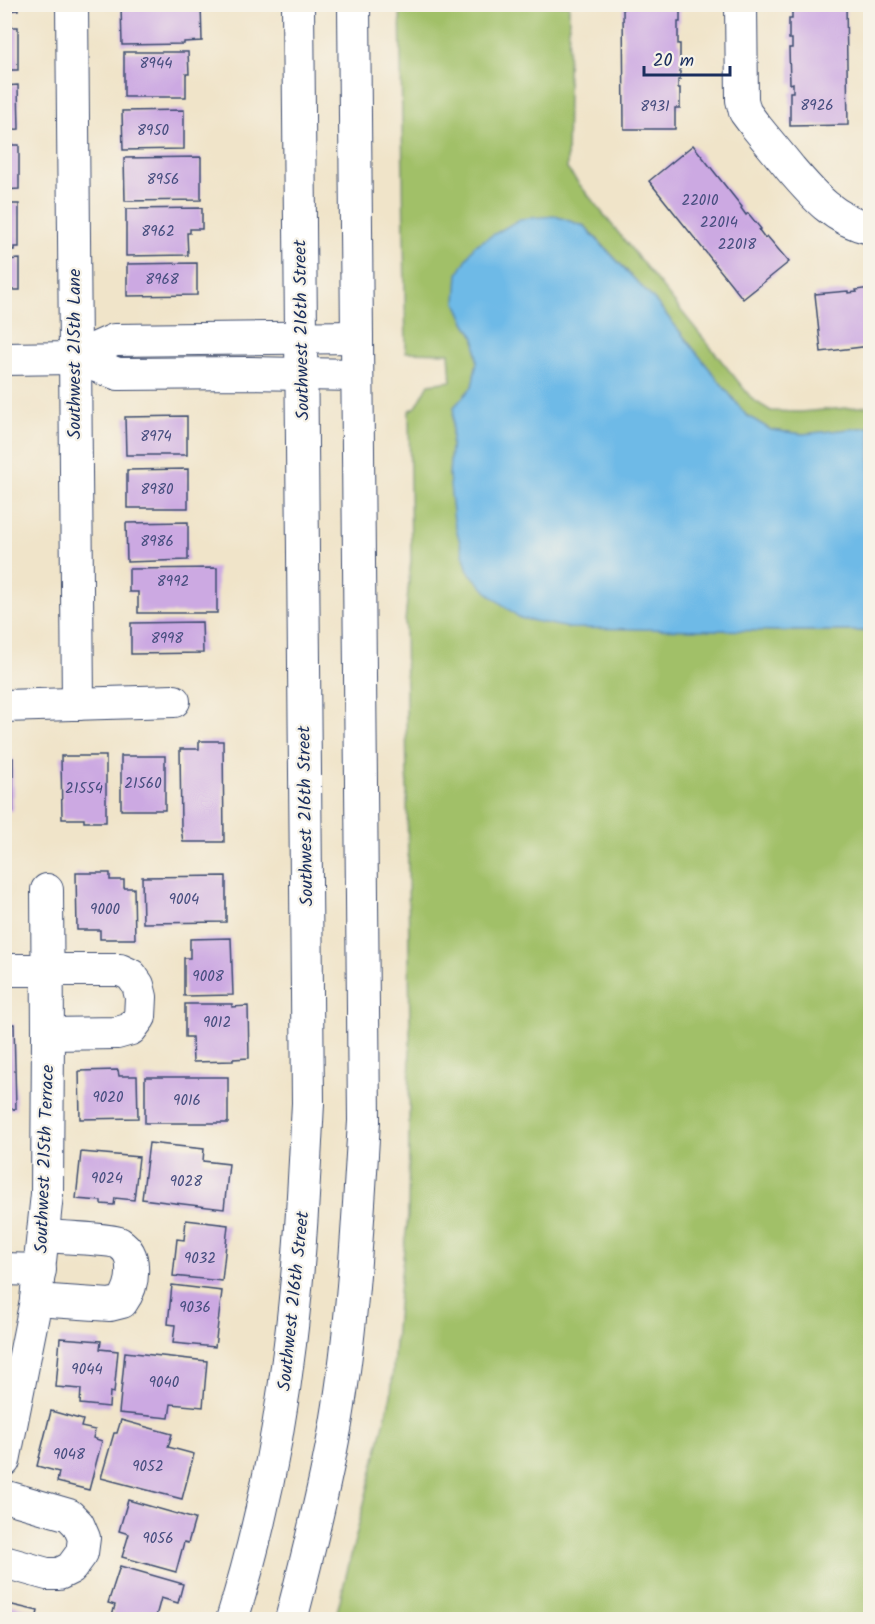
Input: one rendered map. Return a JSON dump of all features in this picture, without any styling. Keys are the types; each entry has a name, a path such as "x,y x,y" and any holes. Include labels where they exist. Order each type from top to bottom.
{"street":[{"name":"Southwest 215th Lane","path":"72,4 78,704"},
{"name":"Southwest 216th Street","path":"232,1620 260,1517 281,1407 290,1343 303,1202 308,1103 298,4"},
{"path":"291,1620 316,1521 336,1424 352,1304 364,1110 354,4"},
{"path":"741,4 741,94 744,108 754,124 819,201 844,219 870,228"},
{"path":"74,358 114,340 357,337"},
{"path":"4,359 74,358 118,374 357,375"},
{"path":"4,706 174,701"},
{"name":"Southwest 215th Terrace","path":"4,1461 24,1367 38,1285 47,1194 46,890"},
{"path":"4,970 120,970 132,975 138,985 141,998 140,1017 132,1029 117,1033 48,1034"},
{"path":"4,1269 38,1285 111,1305 122,1302 130,1291 133,1274 128,1251 117,1242 43,1236"},
{"path":"4,1496 69,1515 78,1524 84,1538 82,1553 71,1568 59,1574 46,1574 4,1562"}],"green space":[{"path":"400,5 569,5 567,169 753,400 771,411 800,412 870,406 870,427 803,434 771,430 746,415 657,303 585,226 555,216 464,320 475,338 477,362 472,387 454,407 449,476 776,631 870,631 870,1619 335,1620 391,1395 399,1291 408,1216 410,1036 405,622 411,560 409,411 416,407 429,384 451,381 449,353 406,352"}],"water":[{"path":"555,216 584,226 657,303 746,415 771,430 803,434 870,427 870,631 569,628 520,618 490,595 468,571 454,521 449,476 454,407 472,387 477,362 475,338 456,302 458,274 474,246 520,219"}],"building":[{"path":"4,4 18,4 18,10 4,11"},
{"path":"623,4 680,4 678,44 680,44 680,80 678,80 678,88 680,88 680,108 675,108 675,129 624,129"},
{"path":"788,4 846,4 848,125 790,126 790,92 793,92 793,83 790,84 789,48 792,48 792,39 789,39 789,19 792,19 792,10 788,10"},
{"path":"201,5 202,41 184,42 184,44 122,45 121,6"},
{"path":"4,27 18,27 18,70 4,70"},
{"path":"124,52 188,52 189,74 186,74 186,97 124,97"},
{"path":"18,85 19,129 4,130 4,86"},
{"path":"184,110 184,149 123,150 122,111"},
{"path":"4,145 19,145 19,189 4,190"},
{"path":"693,145 746,215 748,213 765,238 767,236 789,262 743,299 649,181"},
{"path":"201,157 201,200 125,201 124,158"},
{"path":"4,204 19,204 19,247 14,247 14,250 4,250"},
{"path":"202,208 202,229 190,229 190,233 187,233 188,255 126,256 126,209"},
{"path":"20,259 20,290 4,290 4,260"},
{"path":"197,263 197,295 127,296 127,264"},
{"path":"870,288 870,346 821,352 815,294 848,291 848,293"},
{"path":"187,416 187,455 126,455 125,417"},
{"path":"188,469 188,508 127,508 127,470"},
{"path":"188,522 188,560 127,562 126,523"},
{"path":"217,568 217,613 138,613 138,592 129,592 129,569"},
{"path":"202,622 203,653 131,654 131,623"},
{"path":"199,741 223,741 224,842 183,842 180,749 199,749"},
{"path":"61,756 106,756 106,822 62,819"},
{"path":"121,756 165,756 165,810 121,810"},
{"path":"4,758 13,758 13,811 4,811"},
{"path":"76,873 110,873 110,880 124,880 124,888 134,888 135,939 100,939 100,930 77,930"},
{"path":"226,876 226,922 143,923 142,877"},
{"path":"231,938 233,995 184,996 184,958 190,958 190,939"},
{"path":"185,1004 248,1006 249,1058 233,1059 233,1061 193,1062 192,1037 185,1037"},
{"path":"4,1024 14,1024 16,1109 4,1110"},
{"path":"118,1070 119,1076 137,1076 138,1118 80,1119 79,1071"},
{"path":"145,1077 228,1077 228,1123 145,1123"},
{"path":"149,1143 204,1149 203,1161 229,1164 224,1209 142,1199"},
{"path":"81,1152 139,1157 134,1200 115,1198 114,1205 101,1204 101,1201 76,1199"},
{"path":"186,1220 228,1225 222,1281 173,1276 177,1239 184,1240"},
{"path":"172,1285 222,1291 215,1347 173,1343 175,1325 168,1324"},
{"path":"60,1338 101,1341 100,1349 118,1351 114,1393 110,1392 109,1407 80,1404 81,1389 56,1387"},
{"path":"125,1352 207,1361 203,1407 171,1404 169,1418 119,1413"},
{"path":"51,1411 83,1420 81,1427 95,1430 93,1438 102,1441 89,1490 57,1482 59,1472 37,1466"},
{"path":"121,1420 172,1434 168,1447 194,1454 182,1499 101,1478 114,1433 117,1433"},
{"path":"128,1500 195,1519 188,1543 184,1542 176,1572 122,1557 129,1534 119,1531"},
{"path":"120,1566 183,1584 178,1603 161,1598 155,1620 111,1620 115,1605 108,1603"},
{"path":"4,1603 38,1611 36,1620 4,1620"}]}
